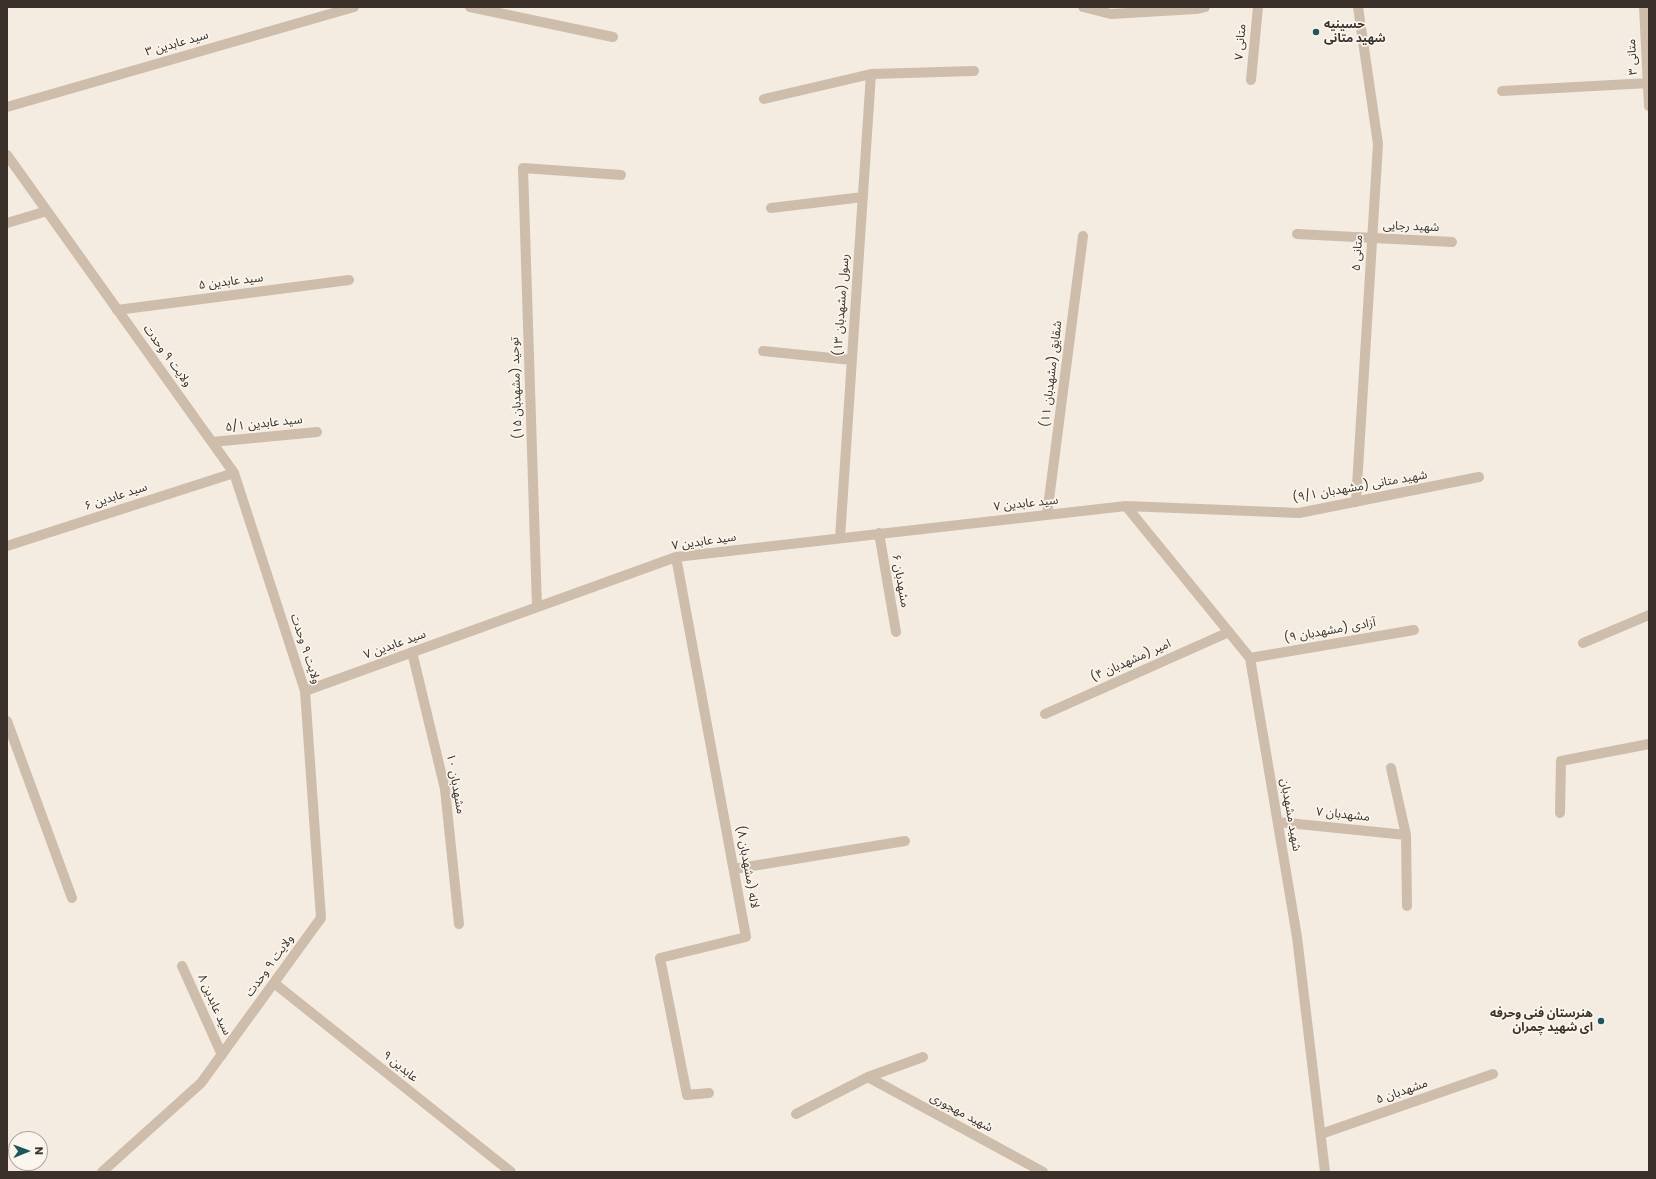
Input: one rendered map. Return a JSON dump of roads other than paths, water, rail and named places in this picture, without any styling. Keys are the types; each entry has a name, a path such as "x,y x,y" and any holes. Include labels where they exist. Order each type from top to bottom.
{"street":[{"name":"سید عابدین ۳","path":"7,107 354,7"},
{"path":"470,7 613,37"},
{"path":"1083,7 1111,14 1196,9 1205,7"},
{"name":"متانی ۷","path":"1251,80 1258,7"},
{"name":"متانی ۵","path":"1356,502 1378,144 1358,7"},
{"name":"متانی ۳","path":"1644,7 1649,106"},
{"path":"764,99 871,74 974,71"},
{"name":"رسول (مشهدبان ۱۳)","path":"840,538 871,74"},
{"path":"1502,91 1648,83"},
{"name":"ولایت ۹ وحدت","path":"7,155 234,473 306,691 321,918 201,1083 102,1172"},
{"name":"توحید (مشهدبان ۱۵)","path":"537,607 523,168 621,175"},
{"path":"771,208 863,197"},
{"path":"7,223 47,211"},
{"name":"شهید رجایی","path":"1297,234 1452,242"},
{"name":"شقایق (مشهدبان ۱۱)","path":"1047,515 1083,236"},
{"name":"سید عابدین ۵","path":"117,310 349,280"},
{"path":"763,351 852,360"},
{"name":"سید عابدین ۵/۱","path":"212,442 317,432"},
{"name":"سید عابدین ۶","path":"7,546 234,473"},
{"name":"شهید متانی (مشهدبان ۹/۱)","path":"1126,506 1300,513 1479,477"},
{"name":"سید عابدین ۷","path":"306,691 676,557 1126,506"},
{"name":"شهید مشهدبان","path":"1126,506 1250,658 1297,937 1325,1172"},
{"name":"مشهدبان ۶","path":"879,533 896,632"},
{"name":"لاله (مشهدبان ۸)","path":"676,557 746,937 660,958 687,1095 709,1093"},
{"path":"1583,643 1649,615"},
{"name":"آزادی (مشهدبان ۹)","path":"1250,658 1414,630"},
{"name":"امیر (مشهدبان ۴)","path":"1045,714 1229,632"},
{"name":"مشهدبان ۱۰","path":"412,652 445,789 459,924"},
{"path":"7,721 72,898"},
{"path":"1560,813 1561,761 1649,744"},
{"path":"1391,768 1406,835 1407,906"},
{"name":"مشهدبان ۷","path":"1278,822 1406,835"},
{"path":"734,869 905,841"},
{"name":"سید عابدین ۸","path":"182,966 222,1055"},
{"name":"عابدین ۹","path":"274,983 511,1172"},
{"path":"796,1114 868,1077 924,1057"},
{"name":"مشهدبان ۵","path":"1321,1134 1493,1074"},
{"name":"شهید مهجوری","path":"868,1077 1043,1172"}],"place":[{"name":"حسینیه شهید متانی","path":"1316,32"},
{"name":"هنرستان فنی وحرفه ای شهید چمران","path":"1601,1021"}]}
